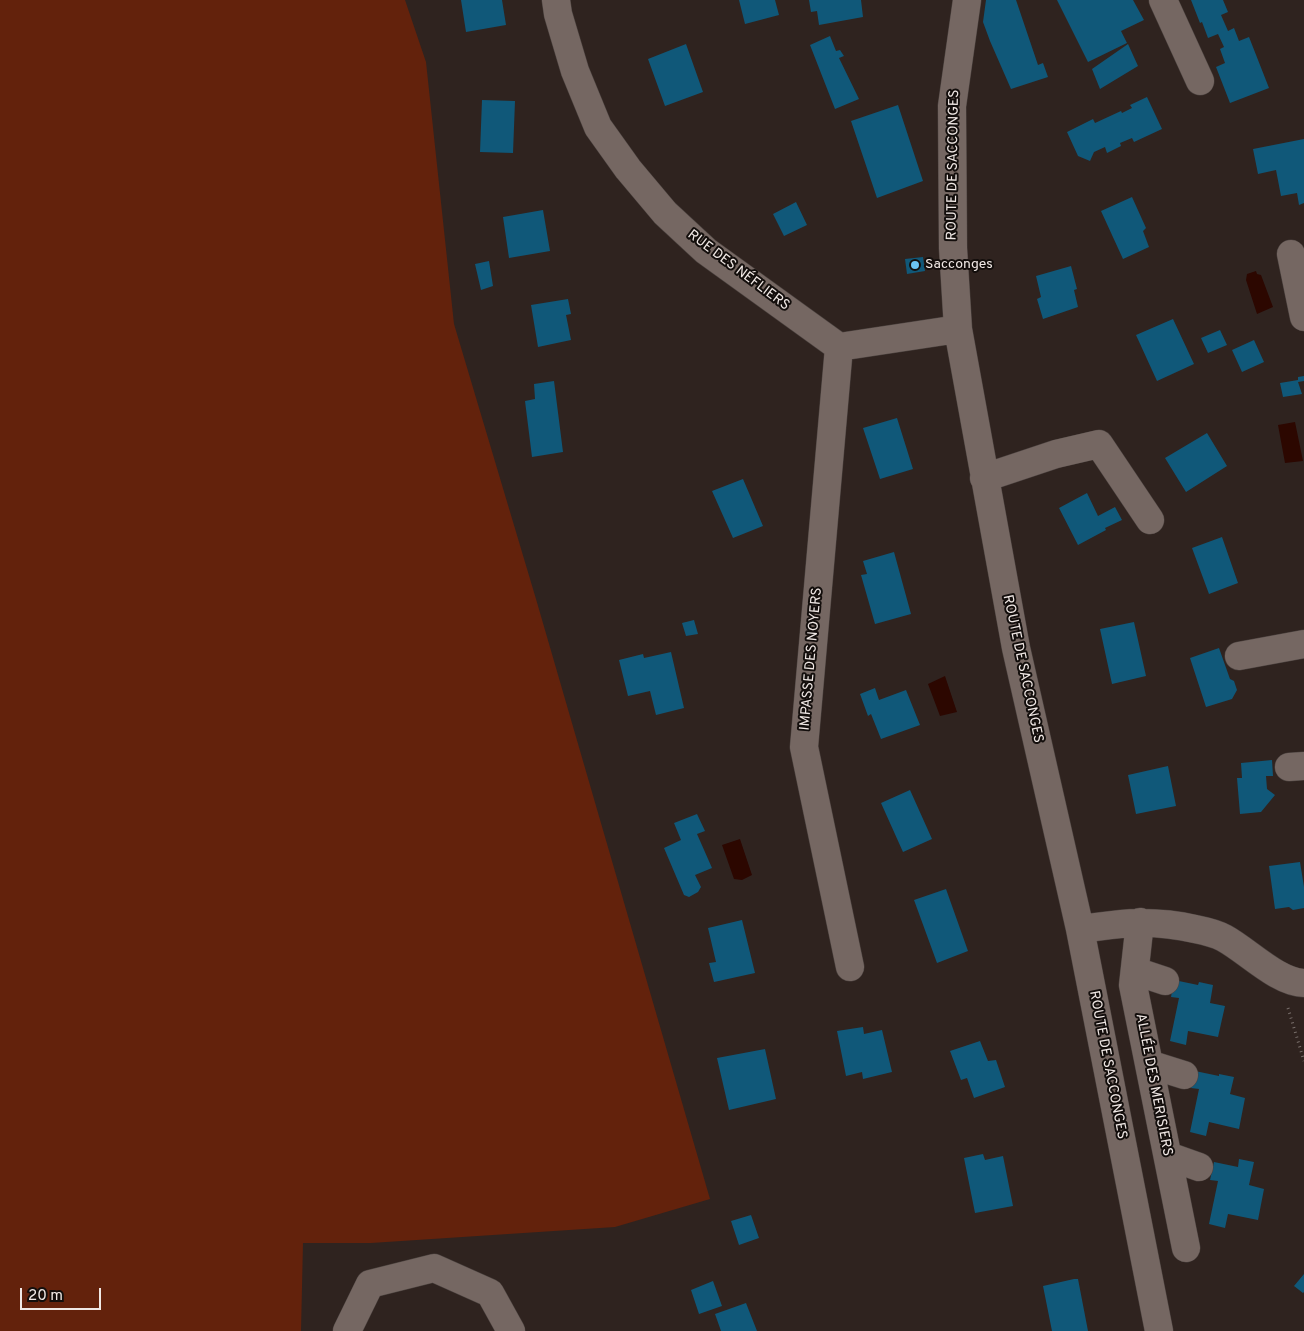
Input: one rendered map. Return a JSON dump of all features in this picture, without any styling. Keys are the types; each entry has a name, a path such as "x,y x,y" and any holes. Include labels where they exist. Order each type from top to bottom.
{"street":[{"name":"RUE DES NÉFLIERS","path":"556,0 558,14 575,71 598,127 628,169 664,213 706,251 839,347"},
{"name":"ROUTE DE SACCONGES","path":"967,0 952,106 953,248 958,329 1016,648 1080,929 1159,1331"},
{"path":"1163,0 1200,81"},
{"path":"1291,254 1304,316"},
{"path":"839,347 958,329"},
{"name":"IMPASSE DES NOYERS","path":"839,347 804,747 850,967"},
{"path":"984,478 1056,454 1099,444 1150,520"},
{"path":"1239,656 1304,644"},
{"path":"1080,929 1140,922 1179,925 1208,932 1223,938 1241,949 1262,966 1290,981 1304,983"},
{"name":"ALLÉE DES MERISIERS","path":"1140,922 1133,985 1186,1248"},
{"path":"1135,971 1165,982"},
{"path":"1149,1064 1184,1076"},
{"path":"1168,1156 1199,1167"},
{"path":"348,1331 370,1284 434,1268 490,1293 511,1331"}],"path":[{"path":"1278,974 1304,1061"}],"shaded area":[{"path":"0,0 405,0 426,62 454,324 710,1199 615,1227 371,1243 303,1243 301,1331 0,1331"},
{"path":"1256,271 1257,274 1261,275 1273,307 1257,314 1246,280 1247,274"},
{"path":"1295,422 1303,461 1285,463 1278,425"},
{"path":"945,676 957,712 940,716 928,684"},
{"path":"740,839 752,875 742,880 734,879 722,845"}],"building":[{"path":"461,0 502,0 506,25 466,32"},
{"path":"739,0 775,0 779,15 745,24"},
{"path":"809,0 861,0 863,17 819,25 817,11 811,12"},
{"path":"986,0 1016,0 1038,65 1043,63 1048,77 1011,89 983,22"},
{"path":"1057,0 1133,0 1144,20 1121,31 1127,43 1088,62"},
{"path":"1191,0 1223,0 1228,12 1221,15 1228,31 1234,28 1239,41 1249,37 1269,88 1230,103 1216,67 1225,63 1220,49 1224,47 1218,34 1208,38"},
{"path":"830,36 836,51 840,50 844,56 839,58 859,99 835,109 810,45"},
{"path":"686,44 703,92 665,106 648,59"},
{"path":"1128,44 1138,66 1100,89 1092,69"},
{"path":"1147,97 1162,129 1134,142 1132,138 1120,143 1121,146 1107,153 1105,147 1094,152 1090,161 1078,156 1067,132 1093,119 1095,123 1121,111 1122,113 1132,108 1130,105"},
{"path":"482,100 515,101 513,153 480,152"},
{"path":"898,105 923,181 877,198 851,121"},
{"path":"1304,139 1304,203 1299,205 1297,193 1281,196 1276,170 1258,174 1253,149"},
{"path":"1132,197 1146,228 1143,231 1149,247 1123,259 1101,211"},
{"path":"796,202 807,225 784,236 773,214"},
{"path":"543,210 550,251 509,258 503,217"},
{"name":"Sacconges","path":"923,257 925,271 907,274 905,259"},
{"path":"489,261 493,286 481,290 475,264"},
{"path":"1071,266 1077,289 1074,290 1078,307 1043,319 1037,299 1041,297 1036,276"},
{"path":"568,299 571,314 566,315 571,340 538,347 531,305"},
{"path":"1173,319 1194,364 1157,381 1136,335"},
{"path":"1220,330 1227,345 1208,353 1201,338"},
{"path":"1254,340 1264,362 1242,372 1232,350"},
{"path":"1304,376 1304,381 1298,382 1302,394 1283,397 1280,383 1298,380 1298,377"},
{"path":"554,381 563,452 532,457 525,401 535,399 534,384"},
{"path":"897,418 913,469 880,479 863,428"},
{"path":"1207,433 1227,466 1186,492 1165,458"},
{"path":"743,479 763,526 733,538 712,491"},
{"path":"1087,493 1098,516 1115,507 1122,520 1078,545 1059,508"},
{"path":"1222,537 1238,583 1209,594 1192,548"},
{"path":"894,552 911,614 875,624 861,575 867,574 863,561"},
{"path":"694,620 698,634 686,636 682,623"},
{"path":"1134,622 1146,676 1112,684 1100,629"},
{"path":"1219,648 1230,679 1234,681 1237,690 1232,699 1206,707 1190,658"},
{"path":"671,652 684,708 656,715 650,691 628,696 619,660 643,654 644,658"},
{"path":"875,688 879,700 906,690 920,725 881,739 871,714 868,716 860,694"},
{"path":"1272,760 1273,776 1266,776 1267,789 1275,795 1261,812 1240,814 1237,778 1242,778 1241,763"},
{"path":"1168,766 1176,806 1136,814 1128,775"},
{"path":"910,790 932,839 903,852 881,803"},
{"path":"697,814 705,831 697,834 712,868 695,875 701,887 698,892 689,897 684,895 664,848 681,840 674,823"},
{"path":"1300,862 1304,887 1304,908 1293,910 1289,907 1275,909 1269,866"},
{"path":"946,889 968,951 937,963 914,900"},
{"path":"742,920 755,973 714,982 709,963 716,962 708,928"},
{"path":"1174,980 1198,985 1199,982 1213,985 1210,1003 1225,1006 1218,1037 1188,1031 1186,1045 1170,1041 1179,998 1171,997"},
{"path":"863,1027 864,1034 882,1030 892,1072 863,1079 862,1072 846,1076 837,1031"},
{"path":"980,1041 988,1061 996,1060 1005,1087 974,1098 967,1078 961,1080 950,1051"},
{"path":"765,1049 776,1099 729,1110 717,1058"},
{"path":"1195,1071 1234,1077 1230,1094 1245,1098 1239,1129 1209,1122 1206,1136 1190,1132 1199,1089 1191,1088"},
{"path":"983,1154 985,1160 1003,1156 1013,1206 975,1213 964,1158"},
{"path":"1239,1159 1254,1162 1249,1185 1264,1189 1258,1220 1228,1214 1225,1228 1209,1224 1218,1181 1210,1180 1214,1162 1238,1167"},
{"path":"751,1215 759,1238 739,1245 731,1221"},
{"path":"1304,1274 1304,1292 1303,1293 1294,1286"},
{"path":"1078,1279 1088,1331 1052,1331 1043,1286"},
{"path":"713,1281 722,1306 699,1314 691,1290"},
{"path":"746,1303 757,1331 721,1331 715,1314"}],"place":[{"name":"Sacconges","path":"915,265"}]}
